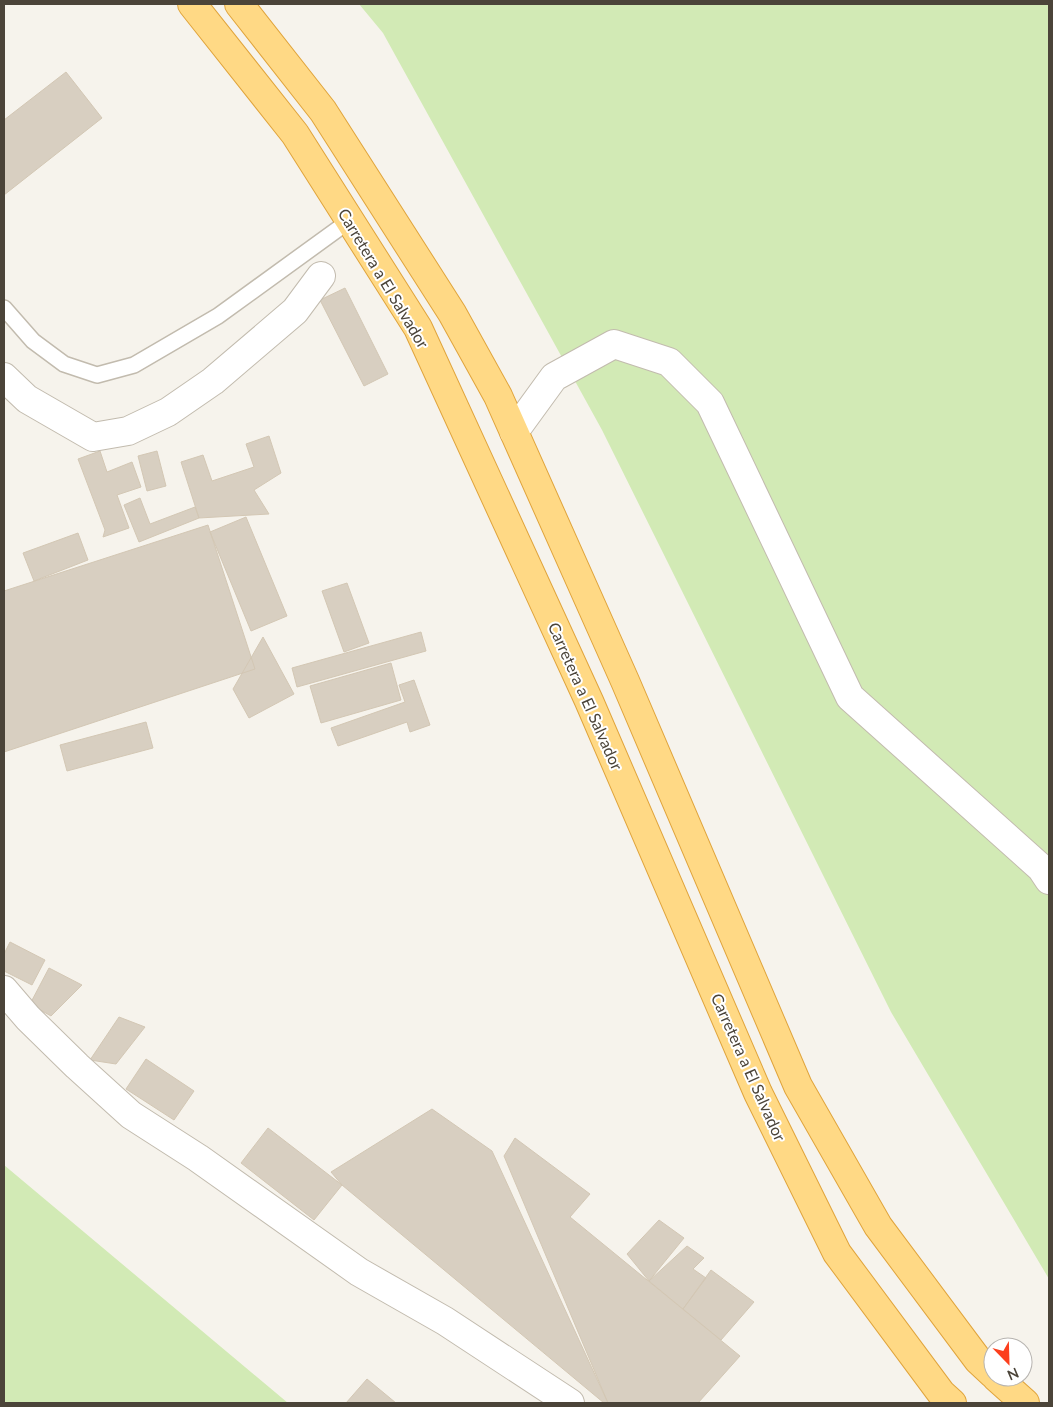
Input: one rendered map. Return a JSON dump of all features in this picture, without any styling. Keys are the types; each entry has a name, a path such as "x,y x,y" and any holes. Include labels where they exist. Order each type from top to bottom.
{"highway":[{"name":"Carretera a El Salvador","path":"192,4 294,134 418,328 588,700 758,1093 837,1253 941,1393 952,1403"},
{"path":"239,4 324,111 452,313 498,396 625,681 798,1086 878,1226 983,1365"},
{"path":"381,270 412,250"},
{"path":"1007,1387 1025,1403"}],"street":[{"path":"4,377 27,399 92,437 128,432 168,412 213,381 295,311 321,276"},
{"path":"514,432 554,377 614,344 669,362 710,403 850,697 1040,868 1049,880"},
{"path":"4,990 28,1018 88,1077 131,1115 198,1158 359,1272 445,1321 570,1403"}],"lane":[{"path":"4,308 33,341 64,364 97,375 134,365 218,316 349,220"}],"green space":[{"path":"359,4 1049,4 1049,1279 891,1012 602,430 383,33"},
{"path":"4,1165 288,1403 4,1403"}],"building":[{"path":"66,72 102,118 4,195 4,120"},
{"path":"345,288 388,374 364,386 320,300"},
{"path":"269,436 281,473 254,490 269,514 199,518 181,462 203,455 212,481 254,467 246,444"},
{"path":"100,451 107,472 132,462 141,487 117,495 129,528 103,537 105,530 78,459"},
{"path":"157,451 166,486 147,491 138,456"},
{"path":"140,498 150,524 195,507 199,518 139,542 124,505"},
{"path":"246,517 287,616 251,631 210,532"},
{"path":"208,525 255,669 4,752 4,591"},
{"path":"78,533 88,560 34,581 23,553"},
{"path":"347,583 369,643 344,652 322,591"},
{"path":"421,632 426,651 297,687 292,668"},
{"path":"263,637 294,694 249,718 233,689"},
{"path":"391,663 401,700 321,723 310,686"},
{"path":"414,680 430,725 410,732 407,722 338,746 331,728 405,702 399,685"},
{"path":"146,722 153,748 67,771 60,745"},
{"path":"10,942 45,960 32,985 4,971 4,954"},
{"path":"49,968 82,985 51,1016 30,1004"},
{"path":"119,1017 145,1027 116,1064 90,1060"},
{"path":"146,1059 194,1091 174,1120 126,1089"},
{"path":"432,1109 492,1151 608,1403 604,1403 342,1185 331,1172"},
{"path":"268,1128 342,1185 314,1220 241,1163"},
{"path":"515,1138 590,1194 570,1217 740,1356 698,1403 608,1403 504,1156"},
{"path":"659,1220 684,1238 649,1281 627,1254"},
{"path":"687,1246 704,1258 693,1269 706,1278 683,1309 649,1281"},
{"path":"711,1270 754,1302 721,1340 683,1309"},
{"path":"367,1379 396,1403 346,1403"}]}
